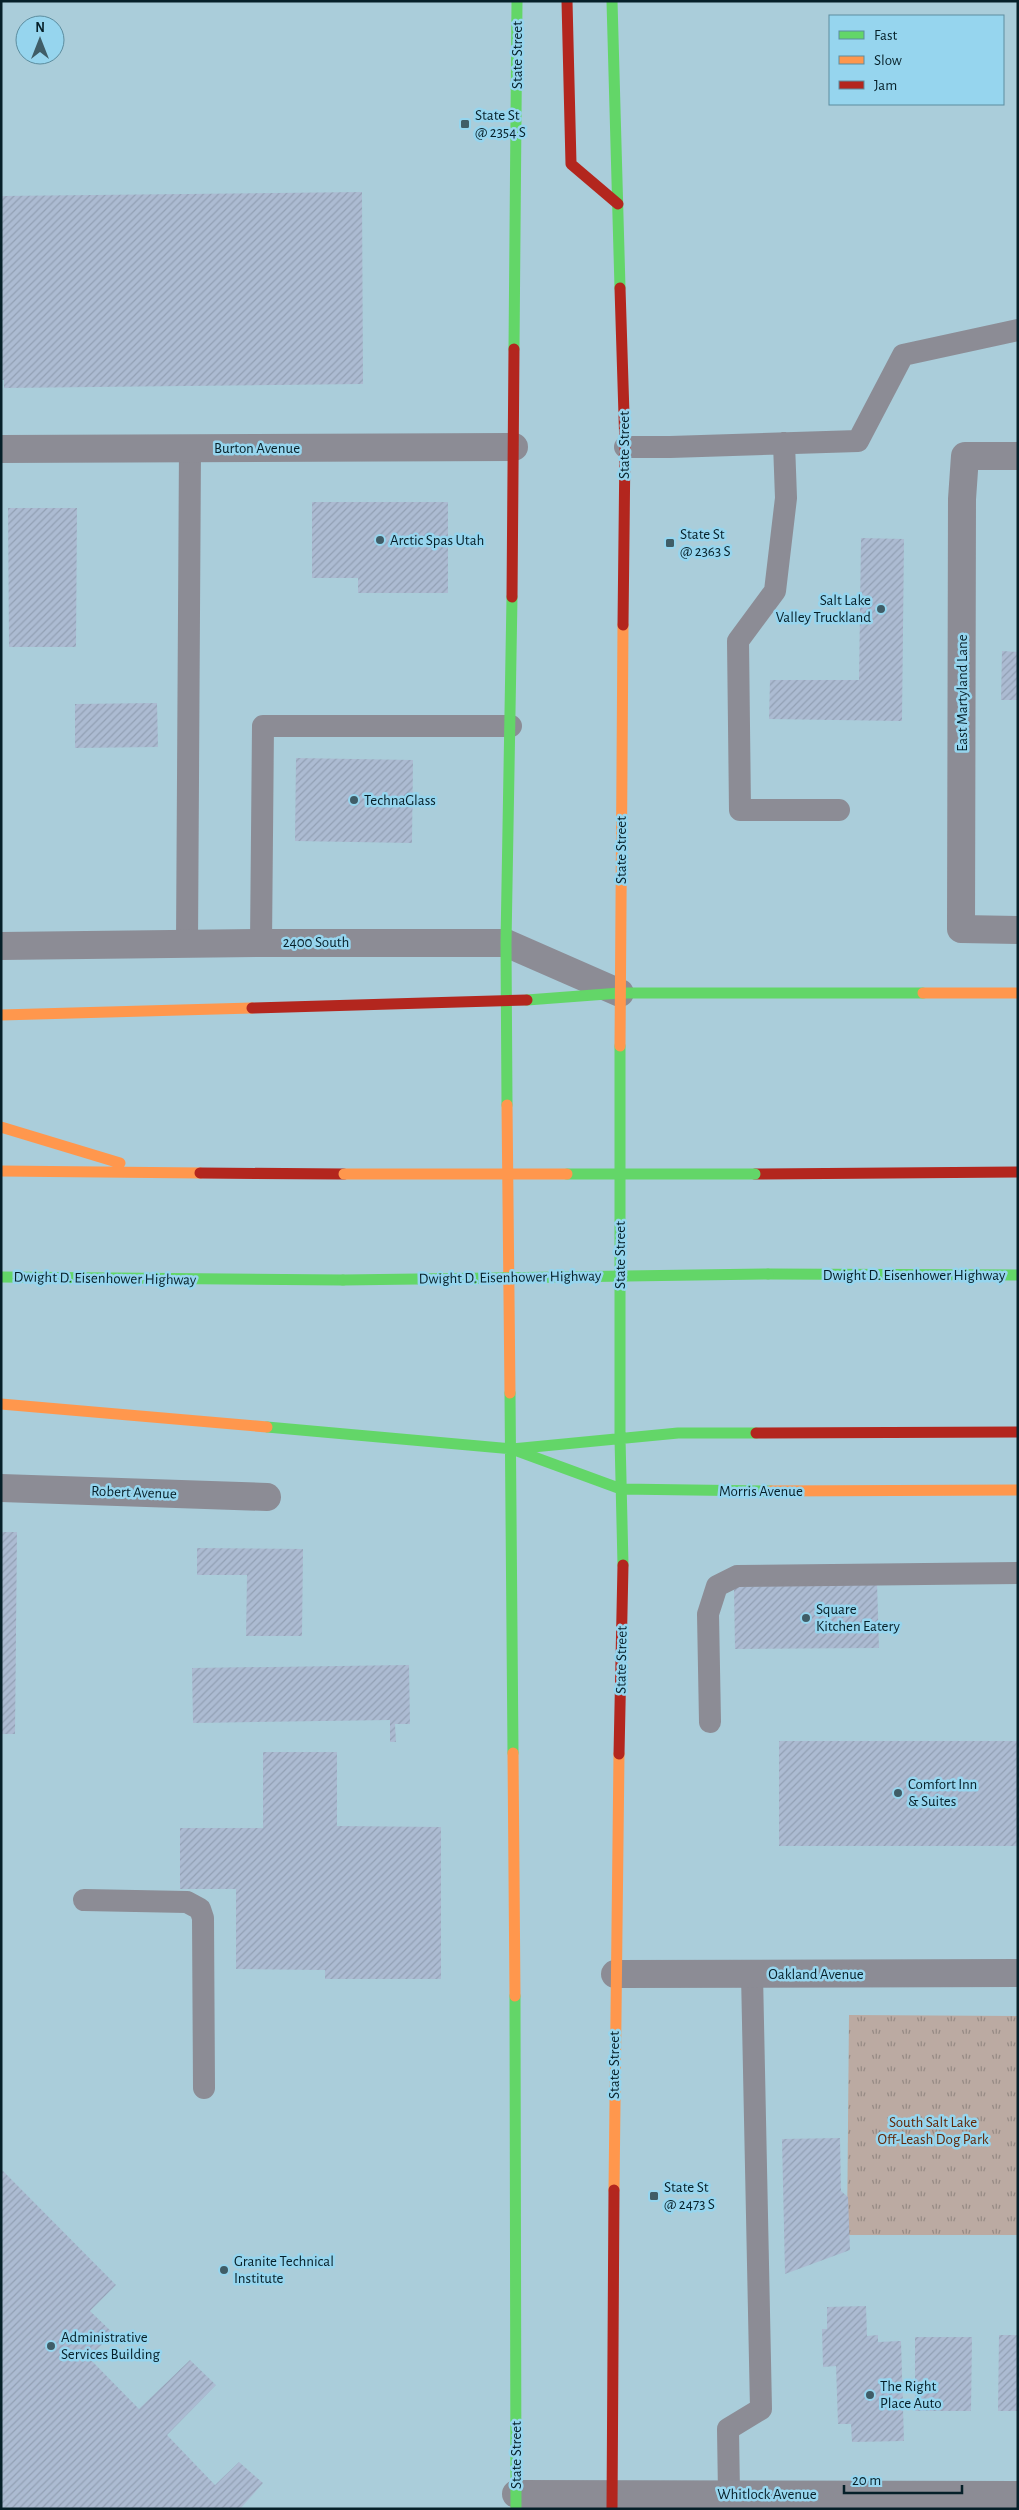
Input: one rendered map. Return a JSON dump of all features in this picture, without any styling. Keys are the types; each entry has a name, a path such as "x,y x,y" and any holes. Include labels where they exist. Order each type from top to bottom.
{"main road":[{"name":"State Street","path":"516,2502 516,2060 506,943 511,726 517,1"},
{"path":"567,1 571,164 618,204"},
{"name":"State Street","path":"612,1 625,447 620,992 620,1438 623,1551 615,1974 612,2502"},
{"path":"1,1015 507,1001 620,992 1018,993"},
{"path":"1,1127 150,1172"},
{"path":"1,1171 344,1174 1018,1172"},
{"name":"Dwight D. Eisenhower Highway","path":"1,1277 343,1280 768,1274 1018,1275"},
{"path":"1,1404 512,1449 678,1432 1018,1432"},
{"name":"Morris Avenue","path":"512,1449 621,1489 670,1491 1018,1490"}],"street":[{"name":"Burton Avenue","path":"1,448 514,447"},
{"name":"East Martyland Lane","path":"1018,456 965,456 962,499 961,929 1018,930"},
{"name":"2400 South","path":"1,946 506,943 620,992"},
{"name":"Robert Avenue","path":"1,1488 267,1497"},
{"name":"Oakland Avenue","path":"615,1974 1018,1973"},
{"name":"Whitlock Avenue","path":"516,2502 612,2502 729,2494 871,2502 1018,2495"}],"lane":[{"path":"625,447 858,441 903,355 1018,330"},
{"path":"784,443 786,498 775,592 738,641 740,810 839,810"},
{"path":"187,944 190,448"},
{"path":"261,943 263,726 511,726"},
{"path":"710,1722 708,1614 717,1586 737,1576 1018,1574"},
{"path":"84,1900 187,1902 200,1909 203,1918 204,2088"},
{"path":"729,2494 728,2429 761,2409 752,1974"}],"green space":[{"name":"South Salt Lake Off-Leash Dog Park","path":"849,2015 1018,2016 1018,2235 847,2235"}],"building":[{"path":"362,192 363,384 4,388 4,380 1,380 1,196"},
{"name":"Arctic Spas Utah","path":"312,502 448,502 448,593 358,593 358,578 312,578"},
{"path":"8,508 77,508 76,647 9,647"},
{"name":"Salt Lake Valley Truckland","path":"861,538 904,539 902,721 769,719 770,680 859,680"},
{"path":"1002,651 1018,652 1018,700 1001,700"},
{"path":"157,703 158,747 75,748 75,704"},
{"name":"TechnaGlass","path":"296,758 413,760 412,843 295,841"},
{"path":"1,1532 17,1532 15,1734 1,1734"},
{"path":"197,1548 303,1549 302,1636 246,1636 247,1575 197,1575"},
{"name":"Square Kitchen Eatery","path":"877,1583 879,1648 735,1649 734,1587"},
{"path":"409,1665 410,1724 395,1724 396,1742 390,1742 390,1720 193,1723 192,1668"},
{"name":"Comfort Inn & Suites","path":"779,1741 1018,1741 1018,1846 779,1846"},
{"path":"263,1752 337,1752 337,1826 441,1827 441,1979 325,1979 325,1970 236,1969 236,1889 180,1889 180,1828 263,1828"},
{"path":"840,2138 841,2191 848,2197 850,2250 785,2274 782,2139"},
{"name":"Administrative Services Building","path":"1,2169 116,2285 90,2311 114,2334 88,2357 139,2409 190,2360 216,2385 167,2435 215,2485 239,2462 263,2483 240,2509 1,2509"},
{"name":"The Right Place Auto","path":"866,2306 867,2336 878,2335 878,2342 901,2341 904,2441 852,2442 851,2424 838,2424 836,2366 823,2367 822,2329 827,2329 827,2307"},
{"path":"999,2335 1018,2335 1018,2411 998,2411"},
{"path":"915,2337 972,2337 971,2411 915,2411"}],"traffic: fast":[{"path":"514,349 517,1"},
{"path":"612,1 620,288"},
{"path":"507,1105 506,943 512,597"},
{"path":"527,1000 620,993 923,993"},
{"path":"620,1046 620,1438 623,1565"},
{"path":"567,1174 755,1174"},
{"path":"768,1274 1018,1275"},
{"path":"343,1280 768,1274"},
{"path":"1,1277 343,1280"},
{"path":"510,1393 513,1753"},
{"path":"267,1427 512,1449 678,1433 756,1433"},
{"path":"512,1449 621,1489 771,1491"},
{"path":"515,1996 516,2509"}],"traffic: slow":[{"path":"620,1046 623,625"},
{"path":"923,993 1018,993"},
{"path":"1,1015 252,1008"},
{"path":"507,1105 510,1393"},
{"path":"1,1127 120,1163"},
{"path":"1,1171 200,1173"},
{"path":"344,1174 567,1174"},
{"path":"1,1404 267,1427"},
{"path":"771,1491 1018,1490"},
{"path":"513,1753 515,1996"},
{"path":"614,2190 619,1754"}],"traffic: jam":[{"path":"567,1 571,164 618,204"},
{"path":"620,288 625,447 623,625"},
{"path":"512,597 514,349"},
{"path":"252,1008 527,1000"},
{"path":"755,1174 1018,1172"},
{"path":"200,1173 344,1174"},
{"path":"756,1433 1018,1432"},
{"path":"619,1754 623,1565"},
{"path":"612,2509 614,2190"}],"place":[{"name":"State St @ 2354 S","path":"465,124"},
{"name":"Arctic Spas Utah","path":"380,540"},
{"name":"State St @ 2363 S","path":"670,543"},
{"name":"Salt Lake Valley Truckland","path":"881,609"},
{"name":"TechnaGlass","path":"354,800"},
{"name":"Square Kitchen Eatery","path":"806,1618"},
{"name":"Comfort Inn & Suites","path":"898,1793"},
{"name":"State St @ 2473 S","path":"654,2196"},
{"name":"Granite Technical Institute","path":"224,2270"},
{"name":"Administrative Services Building","path":"51,2346"},
{"name":"The Right Place Auto","path":"870,2395"}]}
